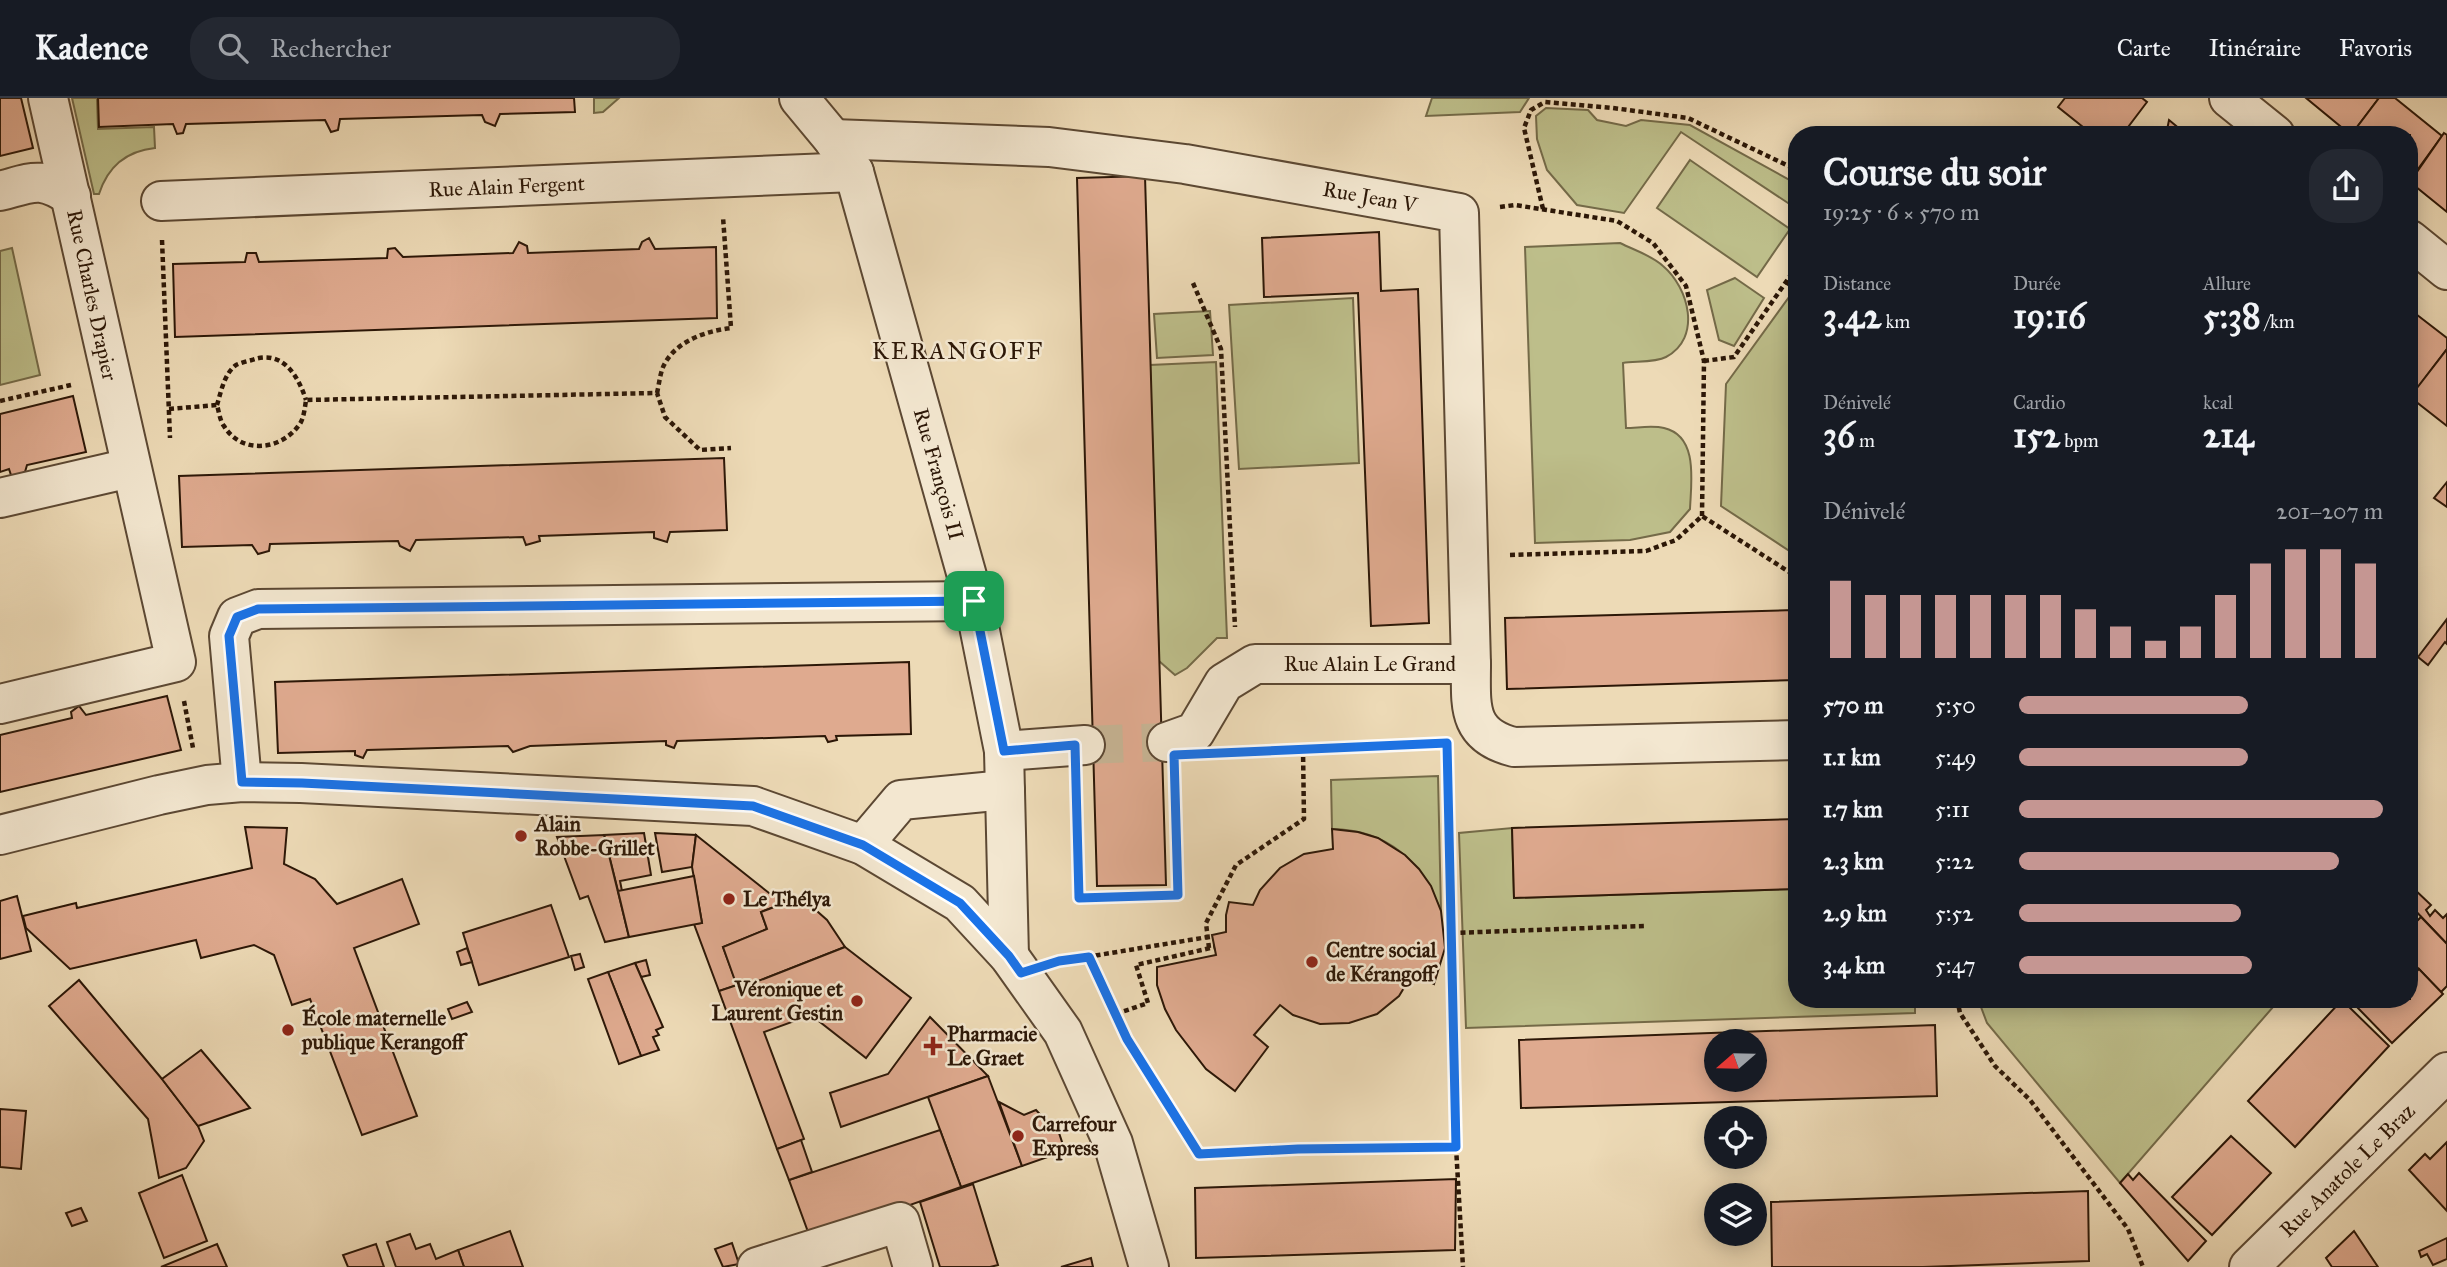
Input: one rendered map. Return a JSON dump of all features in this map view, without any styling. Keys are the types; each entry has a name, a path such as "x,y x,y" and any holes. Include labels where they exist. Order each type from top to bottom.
{"street":[{"path":"48,98 71,196"},
{"name":"Rue François II","path":"799,98 833,139 854,172 974,601 1004,751 1015,964"},
{"path":"2228,98 2264,126"},
{"name":"Rue Jean V","path":"833,139 1049,147 1185,164 1459,213"},
{"name":"Rue Alain Fergent","path":"161,201 854,172"},
{"name":"Rue Charles Drapier","path":"0,191 38,181 53,184 71,196 77,292 110,376 176,662"},
{"path":"1459,213 1471,664"},
{"path":"2418,246 2447,270"},
{"path":"0,498 130,468"},
{"path":"242,782 229,636 237,617 258,609 974,601"},
{"path":"0,704 176,662"},
{"name":"Rue Alain Le Grand","path":"1167,743 1195,732 1224,683 1255,664 1471,664 1471,700 1478,729 1495,742 1514,747 1788,740"},
{"path":"1004,751 1080,745"},
{"path":"0,835 159,795 207,785 242,782 753,806 863,845 960,903 1015,964 1062,1032 1113,1143 1149,1267"},
{"path":"863,845 901,800 1005,790"},
{"name":"Rue Anatole Le Braz","path":"2249,1267 2447,1072"},
{"path":"757,1267 900,1222 913,1267"}],"path":[{"path":"1543,209 1524,128 1531,110 1545,102 1613,107 1688,118 1788,166"},
{"path":"720,177 731,328 712,330 678,347 664,366 657,393 664,417 700,450 731,448"},
{"path":"161,201 170,444"},
{"path":"1459,213 1515,205 1617,220 1653,243 1686,286 1704,361 1702,516 1676,540 1646,551 1468,556"},
{"path":"1704,361 1734,357 1788,279"},
{"path":"1193,283 1221,349 1236,636 1255,664"},
{"path":"263,356 284,362 300,382 306,400 302,420 289,437 264,448 239,442 223,426 217,405 223,383 236,366 263,356"},
{"path":"0,401 110,376"},
{"path":"306,400 657,393"},
{"path":"169,409 217,405"},
{"path":"1702,516 1788,571"},
{"path":"176,662 194,753"},
{"path":"1225,752 1447,743 1456,1147 1463,1267"},
{"path":"1080,745 1079,898 1178,895 1174,780"},
{"path":"1116,1014 1148,1003 1136,965 1212,948 1206,923 1236,865 1304,819 1303,749"},
{"path":"1452,933 1644,926"},
{"path":"1015,964 1089,957 1208,937"},
{"path":"1089,957 1127,1039 1199,1154 1298,1149 1456,1147"},
{"path":"1959,1008 1995,1066 2030,1100 2128,1229 2143,1267"}],"green space":[{"path":"72,98 97,98 98,129 154,127 155,148 127,156 119,162 107,175 99,194 94,194"},
{"path":"594,98 619,98 603,112 594,113"},
{"path":"1432,98 1529,98 1520,112 1426,116"},
{"path":"1546,108 1588,110 1597,120 1626,126 1641,120 1690,125 1788,179 1788,203 1681,132 1624,213 1577,205 1547,170 1537,139 1536,116"},
{"path":"1690,160 1788,228 1788,232 1757,277 1657,208"},
{"path":"1620,243 1663,266 1680,287 1685,299 1688,326 1677,349 1661,359 1623,363 1626,428 1664,428 1683,440 1690,462 1690,509 1670,532 1630,540 1535,543 1525,247"},
{"path":"12,248 40,375 0,385 0,251"},
{"path":"1735,278 1764,298 1734,346 1719,340 1707,290"},
{"path":"1353,298 1359,463 1239,469 1229,305"},
{"path":"1788,298 1788,550 1721,506 1726,384"},
{"path":"1210,311 1213,355 1157,358 1154,314"},
{"path":"1216,362 1227,638 1217,638 1187,668 1175,675 1159,661 1150,365"},
{"path":"1438,776 1441,911 1423,877 1400,852 1370,835 1332,829 1331,780"},
{"path":"1512,828 1514,898 1788,889 1788,1008 1915,1008 1915,1013 1466,1028 1459,833"},
{"path":"1981,1008 2272,1008 2120,1183 1987,1023"}],"building":[{"path":"0,98 21,98 33,148 0,156"},
{"path":"98,98 574,98 575,112 500,114 495,126 485,122 482,115 340,119 338,130 331,132 325,120 186,124 183,133 177,134 173,124 99,127"},
{"path":"2065,98 2142,98 2147,102 2129,126 2082,126 2058,107"},
{"path":"2306,98 2379,98 2358,126 2340,126"},
{"path":"2379,98 2395,98 2442,136 2418,169 2418,126 2358,126"},
{"path":"2444,133 2447,135 2447,212 2418,188 2418,170"},
{"path":"1145,176 1166,885 1097,886 1077,178"},
{"path":"1379,232 1381,291 1418,289 1429,623 1371,626 1358,293 1264,297 1262,238"},
{"path":"649,238 655,249 716,247 717,318 175,337 173,264 245,262 247,253 256,253 259,262 387,258 388,249 395,248 403,257 513,253 519,242 527,246 528,253 639,249 642,242"},
{"path":"2418,316 2447,338 2447,349 2418,387"},
{"path":"2447,349 2447,426 2418,403 2418,387"},
{"path":"73,396 86,452 27,465 25,472 17,476 11,475 9,469 0,472 0,414"},
{"path":"724,458 727,530 670,532 667,542 654,538 654,532 539,536 540,541 526,545 523,537 416,540 410,551 400,546 398,541 270,544 269,551 258,554 252,545 182,547 179,476"},
{"path":"2447,482 2447,507 2434,498"},
{"path":"1788,610 1788,680 1507,689 1505,618"},
{"path":"2447,619 2447,644 2445,642 2428,665 2418,657"},
{"path":"909,662 911,734 836,736 837,740 828,742 825,736 677,741 674,748 666,745 666,741 530,746 513,752 508,746 367,750 363,758 355,755 355,751 278,753 275,682"},
{"path":"167,696 181,750 0,792 0,735 72,718 71,712 79,706 86,715"},
{"path":"1788,819 1788,889 1514,898 1512,828"},
{"path":"245,827 287,828 284,864 315,879 337,904 402,879 419,924 354,948 417,1116 362,1135 310,999 292,1005 274,955 254,945 201,958 196,940 70,969 26,928 23,916 76,903 77,908 252,868"},
{"name":"Centre social de Kérangoff","path":"1332,829 1378,838 1405,855 1431,886 1441,911 1445,948 1434,984 1413,973 1399,996 1377,1014 1349,1023 1320,1024 1293,1015 1280,1005 1254,1035 1268,1047 1235,1091 1206,1069 1176,1030 1157,985 1157,967 1216,955 1212,935 1226,932 1229,902 1253,905 1260,890 1280,868 1304,854 1333,849"},
{"path":"644,833 651,875 620,881 622,891 618,891 604,835"},
{"path":"655,833 696,835 692,867 662,872"},
{"path":"604,835 629,937 605,942 588,896 580,899 557,837"},
{"path":"696,835 769,893 787,902 761,912 767,929 723,947 737,985 719,991 694,924 702,923 692,867"},
{"path":"694,876 702,923 629,937 618,891"},
{"path":"2418,893 2431,905 2426,910 2430,916 2435,910 2443,918 2447,914 2447,944 2418,913"},
{"path":"17,896 31,951 0,959 0,901"},
{"path":"801,897 827,920 845,947 738,989 723,947 767,929 761,912"},
{"path":"551,905 569,957 479,985 463,933"},
{"path":"2421,917 2447,944 2447,986 2441,992 2418,968 2418,920"},
{"path":"845,947 911,998 866,1058 811,1015 764,1032 804,1139 777,1149 719,991 737,985 738,989"},
{"path":"467,948 472,962 461,965 457,952"},
{"path":"580,954 584,967 575,970 571,956"},
{"path":"646,960 650,975 641,977 635,963"},
{"path":"635,963 663,1027 656,1030 659,1035 653,1037 659,1050 641,1056 608,972"},
{"path":"2418,970 2443,994 2392,1043 2358,1008 2418,1008"},
{"path":"608,972 641,1056 619,1064 588,979"},
{"path":"79,980 198,1126 204,1141 186,1168 159,1178 148,1119 49,1006"},
{"path":"467,1002 472,1012 452,1019 448,1009"},
{"path":"2335,1008 2350,1008 2389,1046 2295,1147 2248,1101"},
{"name":"Pharmacie Le Graet","path":"930,1017 988,1076 841,1127 830,1093 888,1074"},
{"path":"1935,1025 1937,1096 1521,1108 1519,1040 1704,1033 1704,1092 1768,1092 1768,1031"},
{"path":"201,1050 250,1108 198,1126 162,1079"},
{"path":"988,1076 1022,1166 961,1187 928,1097"},
{"path":"999,1102 1024,1115 1036,1110 1048,1123 1055,1121 1065,1151 1022,1166"},
{"path":"0,1109 26,1111 21,1169 0,1167"},
{"path":"940,1130 961,1187 811,1240 789,1180"},
{"path":"2231,1136 2271,1173 2212,1235 2172,1197"},
{"path":"801,1140 812,1172 789,1180 777,1149"},
{"path":"2447,1142 2447,1211 2409,1170 2425,1154 2430,1159"},
{"path":"2139,1173 2206,1241 2188,1261 2120,1183 2128,1174 2133,1180"},
{"path":"182,1175 207,1241 164,1258 139,1193"},
{"path":"1456,1179 1455,1250 1196,1258 1195,1188"},
{"path":"973,1184 998,1265 940,1267 920,1202"},
{"path":"2088,1191 2089,1261 1923,1267 1772,1267 1771,1202"},
{"path":"81,1208 87,1221 72,1226 66,1213"},
{"path":"510,1231 523,1267 464,1267 458,1250"},
{"path":"2354,1231 2378,1267 2332,1267 2326,1258"},
{"path":"410,1234 416,1249 430,1244 436,1259 458,1250 464,1267 396,1267 387,1242"},
{"path":"2447,1238 2447,1259 2433,1265 2427,1254 2421,1257 2419,1251"},
{"path":"732,1243 739,1264 723,1267 715,1249"},
{"path":"217,1244 227,1267 161,1267"},
{"path":"376,1244 384,1267 348,1267 343,1255"},
{"path":"1091,1258 1093,1267 1061,1267"}],"tunnel":[{"path":"1085,745 1167,742"}],"place":[{"name":"Alain Robbe-Grillet","path":"521,836"},
{"name":"Le Thélya","path":"729,899"},
{"name":"Centre social de Kérangoff","path":"1312,962"},
{"name":"Véronique et Laurent Gestin","path":"857,1001"},
{"name":"École maternelle publique Kerangoff","path":"288,1030"},
{"name":"Pharmacie Le Graet","path":"933,1046"},
{"name":"Carrefour Express","path":"1018,1136"}],"district":[{"name":"KERANGOFF","path":"958,351"}],"route":[{"path":"974,601 1004,751 1075,745 1079,898 1178,895 1174,755 1447,743 1456,1147 1298,1149 1199,1154 1127,1039 1089,957 1059,961 1021,973 1009,956 960,903 863,845 753,806 242,782 229,636 237,617 258,609 974,601"}]}
